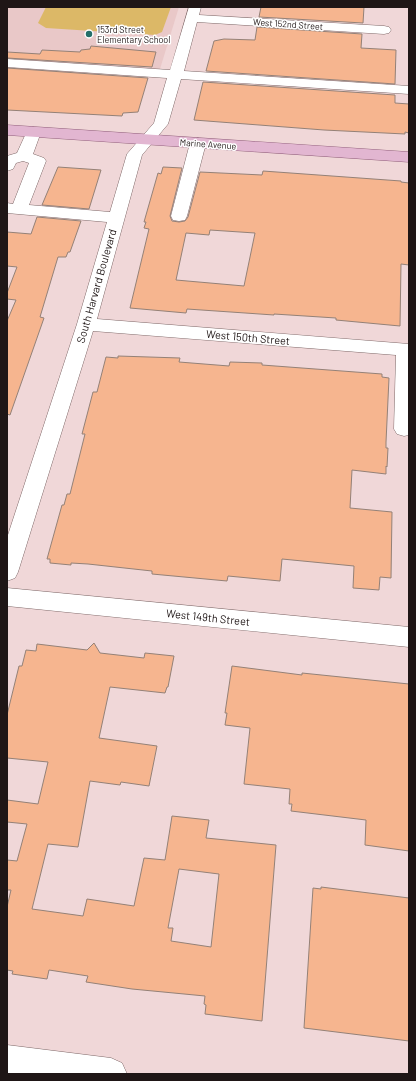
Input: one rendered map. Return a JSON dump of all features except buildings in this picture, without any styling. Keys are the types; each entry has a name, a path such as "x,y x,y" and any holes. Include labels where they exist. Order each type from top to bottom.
{"main road":[{"name":"Marine Avenue","path":"7,130 409,157"}],"street":[{"name":"West 152nd Street","path":"193,12 384,30"},
{"name":"South Harvard Boulevard","path":"7,572 86,324 135,154 161,124 193,12"},
{"path":"7,63 409,90"},
{"path":"24,156 33,132"},
{"path":"180,216 198,143"},
{"path":"7,166 9,160 24,156 38,161 13,209 116,218"},
{"name":"West 150th Street","path":"86,324 407,350"},
{"path":"404,428 407,350"},
{"name":"West 149th Street","path":"7,597 409,637"},
{"path":"7,1060 111,1074"}],"shaded area":[{"name":"153rd Street Elementary School","path":"7,7 179,7 160,69 7,60"},
{"path":"46,7 171,7 162,32 155,35 46,28 38,23"}],"place":[{"name":"153rd Street Elementary School","path":"89,34"}]}
